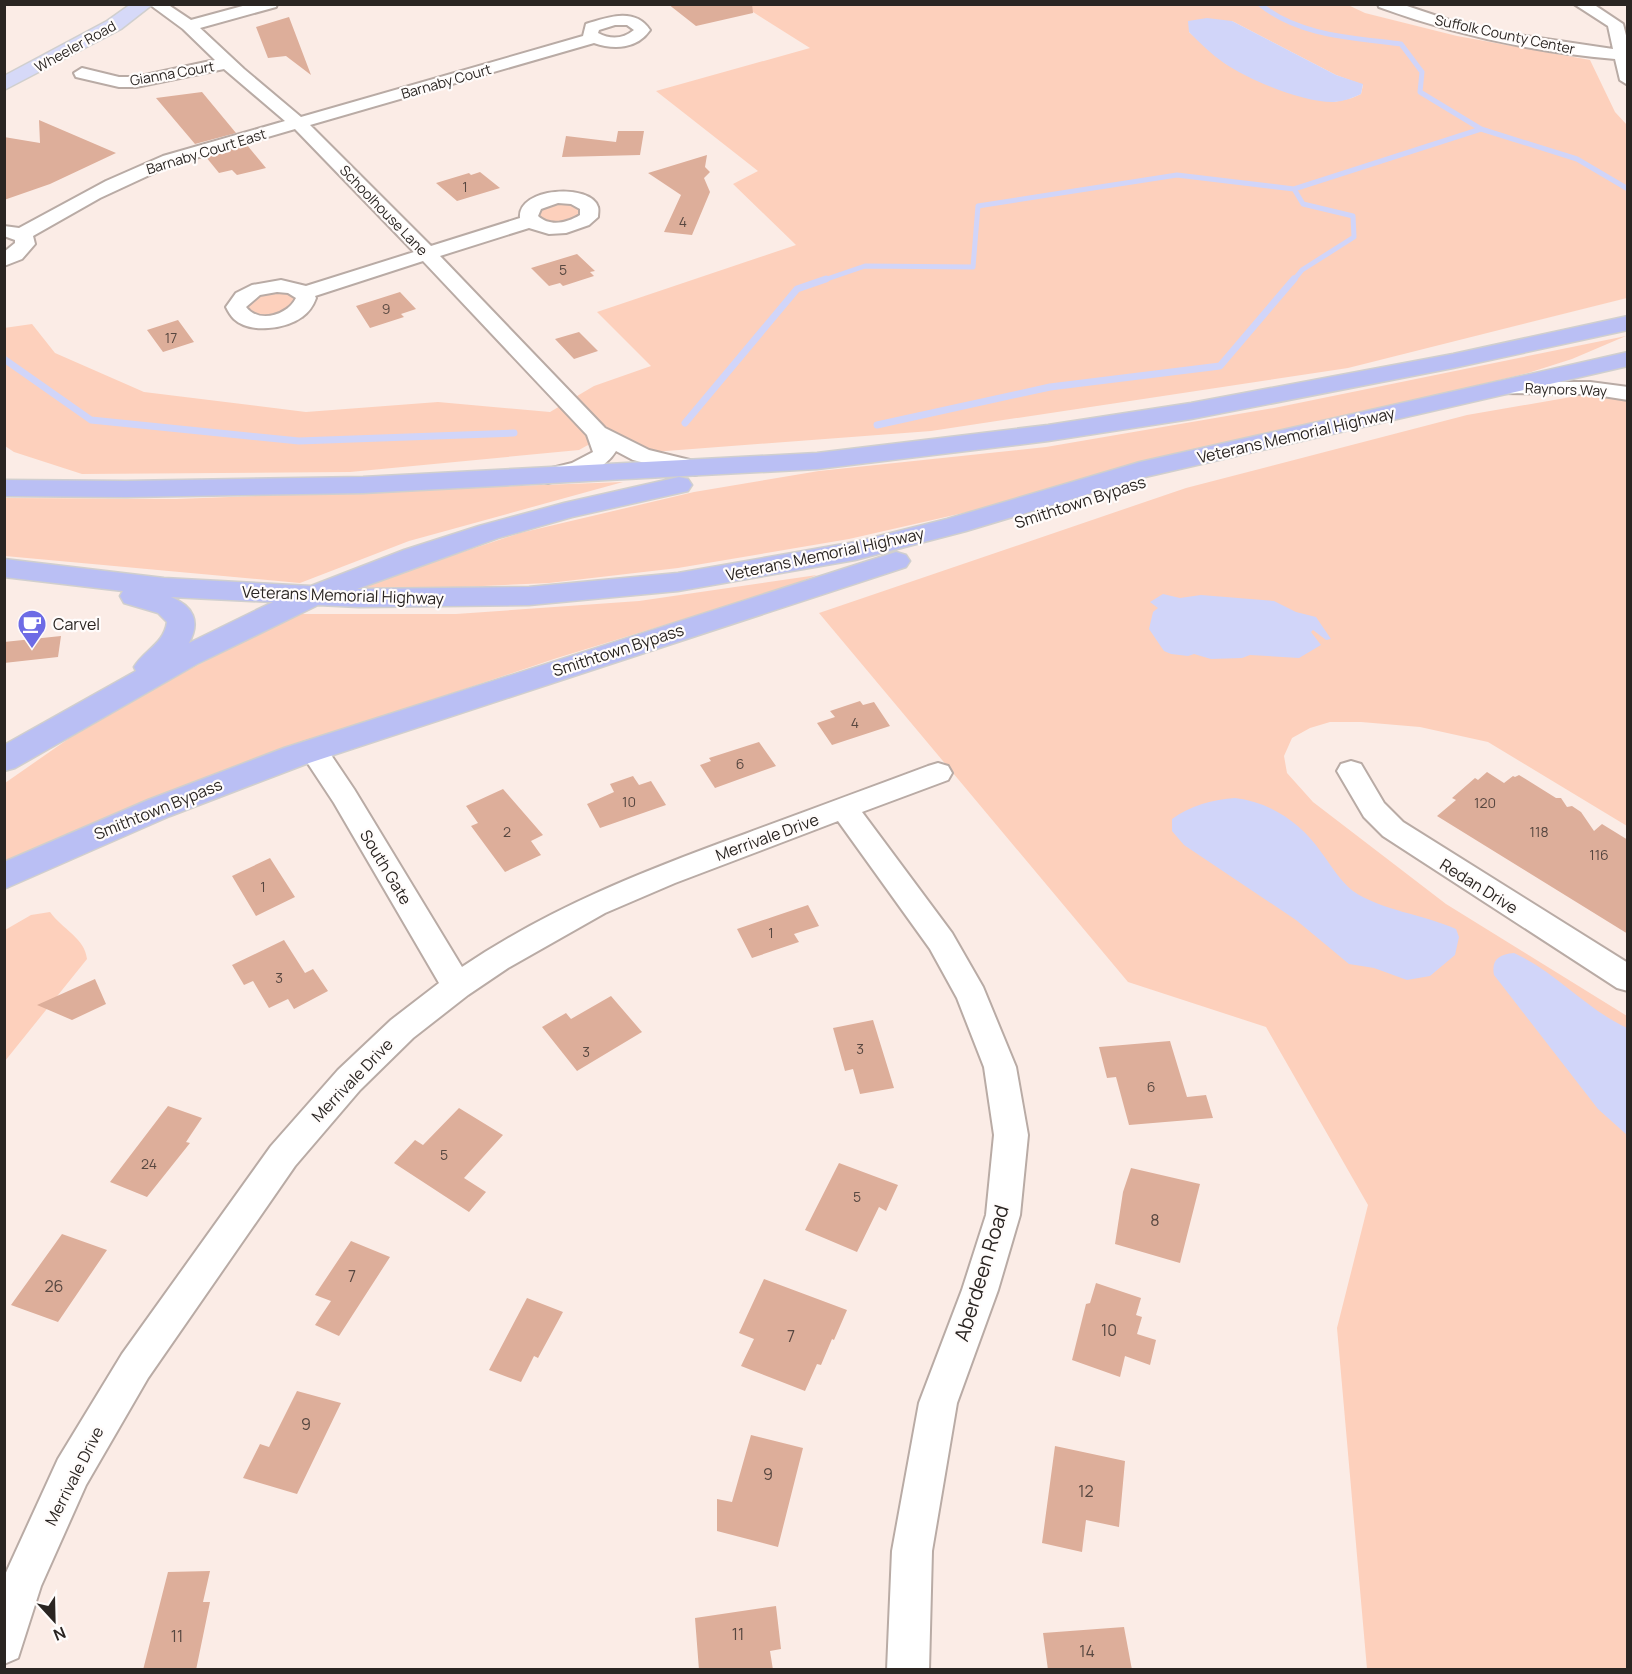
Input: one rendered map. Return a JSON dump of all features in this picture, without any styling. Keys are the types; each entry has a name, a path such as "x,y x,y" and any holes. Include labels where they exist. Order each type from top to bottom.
{"highway":[{"path":"4,760 208,646 311,597 415,556 545,516 654,490 817,461 1156,417 1442,363 1628,323"},
{"name":"Veterans Memorial Highway","path":"4,568 164,586 311,597 425,599 529,596 619,590 728,575 886,543 956,525 1140,470 1628,359"},
{"name":"Smithtown Bypass","path":"4,876 159,808 313,750 1240,449"},
{"path":"4,488 282,487 546,476 817,461"},
{"path":"4,580 155,600 174,609 180,615 182,631 174,646 91,710"}],"main road":[{"name":"Wheeler Road","path":"4,84 114,25 144,4"}],"street":[{"name":"Schoolhouse Lane","path":"156,4 189,26 227,63 298,123 428,255 597,433 641,455 694,468"},
{"path":"189,26 270,4"},
{"name":"Suffolk County Center","path":"1385,4 1441,22 1490,34 1566,48 1625,55"},
{"path":"1581,4 1615,24 1625,55 1628,80"},
{"name":"Barnaby Court","path":"298,123 593,38"},
{"name":"Gianna Court","path":"82,73 119,82 136,82 227,63"},
{"name":"Barnaby Court East","path":"13,233 129,176 169,160 298,123"},
{"path":"304,293 531,221"},
{"name":"Barnaby Court East","path":"4,260 22,250 26,244 25,239 13,233"},
{"name":"Raynors Way","path":"1503,388 1590,388 1628,394"},
{"path":"546,476 575,469 599,459 605,450 597,433"},
{"name":"South Gate","path":"313,750 344,796 457,986"},
{"name":"Redan Drive","path":"1351,771 1374,810 1393,829 1628,980"},
{"name":"Merrivale Drive","path":"4,1644 22,1583 72,1472 135,1366 283,1156 349,1080 402,1029 457,986 533,937 595,905 665,875 938,773"},
{"name":"Aberdeen Road","path":"844,809 941,942 972,996 1000,1067 1011,1135 1003,1215 980,1290 938,1403 912,1551 908,1670"}],"shaded area":[{"path":"742,5 1348,5 1365,13 1457,36 1590,60 1615,112 1627,125 1627,298 1348,368 931,431 653,452 606,435 579,450 350,472 82,474 14,452 5,446 4,328 32,324 55,353 144,392 306,412 438,402 550,412 594,386 651,366 597,312 796,245 733,184 758,171 656,91 810,48","holes":["1232,21 1336,75 1363,85 1361,94 1334,102 1226,64 1189,32"]},
{"path":"570,202 583,210 580,218 560,225 538,221 536,209 547,203"},
{"path":"280,288 301,300 280,317 252,316 243,303 247,298"},
{"path":"1626,336 1572,359 1528,373 1266,436 985,508 849,539 678,568 549,583 354,588 520,533 694,492 819,471 1046,447 1274,408"},
{"path":"1594,393 1627,399 1627,826 1488,742 1420,727 1330,722 1310,728 1292,738 1284,756 1287,773 1313,802 1446,904 1627,1016 1627,1669 1367,1669 1337,1328 1368,1205 1266,1027 1128,982 819,613 1186,488 1467,415"},
{"path":"623,482 409,541 300,583 5,556 5,498 176,499"},
{"path":"817,575 782,589 557,658 315,739 5,866 5,783 104,714 296,614 456,614 639,601"},
{"path":"50,912 78,939 87,959 5,1061 5,930 31,915"}],"water":[{"path":"1207,18 1232,21 1336,75 1363,84 1361,94 1334,102 1308,99 1277,89 1235,70 1219,60 1189,32 1188,21"},
{"path":"1163,594 1180,598 1201,595 1274,601 1296,612 1316,617 1331,639 1326,640 1313,630 1311,632 1321,645 1299,658 1250,655 1242,658 1211,659 1194,654 1188,656 1171,654 1164,651 1149,629 1153,612 1158,608 1150,602"},
{"path":"1235,798 1272,809 1294,823 1313,842 1344,883 1364,898 1456,929 1459,937 1455,955 1430,976 1407,980 1374,968 1349,964 1296,920 1184,845 1172,831 1172,819 1186,810 1210,802"},
{"path":"1514,953 1544,970 1598,1011 1627,1028 1627,1135 1598,1109 1494,975 1493,970 1497,959 1500,956"}],"building":[{"path":"668,4 752,4 753,13 696,26"},
{"path":"289,17 311,75 286,56 268,58 256,27"},
{"path":"202,92 236,133 195,144 156,98"},
{"path":"39,120 116,153 50,184 4,200 4,137 40,143"},
{"path":"618,131 644,131 640,155 562,157 566,136 616,142"},
{"path":"247,145 266,168 237,175 232,170 219,173 206,157"},
{"path":"707,155 705,167 710,172 704,178 710,192 692,235 664,232 681,195 648,173"},
{"path":"480,172 500,188 457,201 436,183 469,173 471,175"},
{"path":"577,254 595,271 590,272 594,276 563,286 560,283 549,286 531,268"},
{"path":"400,292 416,309 401,314 404,317 370,328 356,306"},
{"path":"178,320 194,342 163,352 147,330"},
{"path":"579,332 598,351 574,359 555,339"},
{"name":"Carvel","path":"61,636 58,657 4,663 4,642"},
{"path":"860,701 863,705 874,702 890,726 832,745 817,723 835,717 830,711"},
{"path":"759,742 776,766 715,788 700,765 711,761 709,758"},
{"path":"1487,772 1504,783 1513,776 1519,775 1556,798 1561,798 1567,807 1572,806 1581,812 1594,831 1602,824 1628,840 1628,934 1437,816 1456,800 1452,798 1475,778 1478,780"},
{"path":"633,776 639,785 651,781 666,805 600,828 587,804 614,792 610,784"},
{"path":"503,789 543,835 531,841 541,855 505,872 471,826 478,823 466,806"},
{"path":"270,858 295,897 256,916 232,876"},
{"path":"808,905 819,926 794,934 799,942 752,958 737,929"},
{"path":"284,940 305,973 313,969 328,991 294,1009 288,999 269,1008 253,981 244,985 232,965"},
{"path":"95,979 106,1004 72,1020 37,1005"},
{"path":"611,996 642,1032 577,1071 542,1027 566,1013 571,1019"},
{"path":"873,1020 894,1088 860,1094 853,1069 845,1071 833,1028"},
{"path":"1170,1041 1187,1097 1206,1095 1213,1118 1129,1125 1116,1077 1107,1078 1099,1047"},
{"path":"168,1106 202,1118 186,1142 190,1143 147,1197 110,1182"},
{"path":"459,1108 503,1135 464,1178 486,1192 469,1212 394,1163 415,1140 423,1145"},
{"path":"839,1163 898,1185 886,1211 879,1207 857,1252 805,1230"},
{"path":"1131,1168 1200,1184 1180,1263 1115,1244 1123,1192"},
{"path":"62,1234 107,1250 58,1322 11,1305"},
{"path":"351,1241 390,1257 339,1336 315,1325 331,1301 315,1295"},
{"path":"764,1279 847,1310 834,1340 832,1339 821,1365 817,1364 805,1391 741,1366 754,1339 739,1333"},
{"path":"1096,1283 1141,1298 1136,1315 1142,1317 1137,1334 1156,1340 1150,1365 1125,1356 1120,1377 1072,1360 1086,1304 1090,1303"},
{"path":"527,1298 563,1312 538,1358 534,1356 521,1382 489,1370"},
{"path":"297,1391 341,1403 297,1494 243,1478 260,1444 269,1447"},
{"path":"751,1435 803,1448 778,1547 717,1531 717,1499 732,1502"},
{"path":"1055,1446 1125,1461 1119,1527 1086,1520 1082,1552 1042,1543"},
{"path":"210,1571 203,1602 210,1602 196,1670 143,1670 168,1572"},
{"path":"776,1606 781,1649 770,1651 773,1670 699,1670 695,1618"},
{"path":"1124,1627 1132,1670 1048,1670 1043,1633"}],"waterway":[{"path":"1260,4 1275,15 1309,29 1327,34 1401,44 1422,72 1420,92 1481,129"},
{"path":"1294,189 1481,129"},
{"path":"1481,129 1577,159 1628,189"},
{"path":"821,281 865,266 973,267 978,206 1177,175 1294,189"},
{"path":"1293,281 1302,270 1354,237 1353,216 1303,204 1294,189"},
{"path":"685,423 797,289 826,279"},
{"path":"877,425 1050,387 1220,366 1294,279"},
{"path":"4,359 91,420 299,441 514,433"}],"place":[{"name":"Carvel","path":"32,650"}]}
